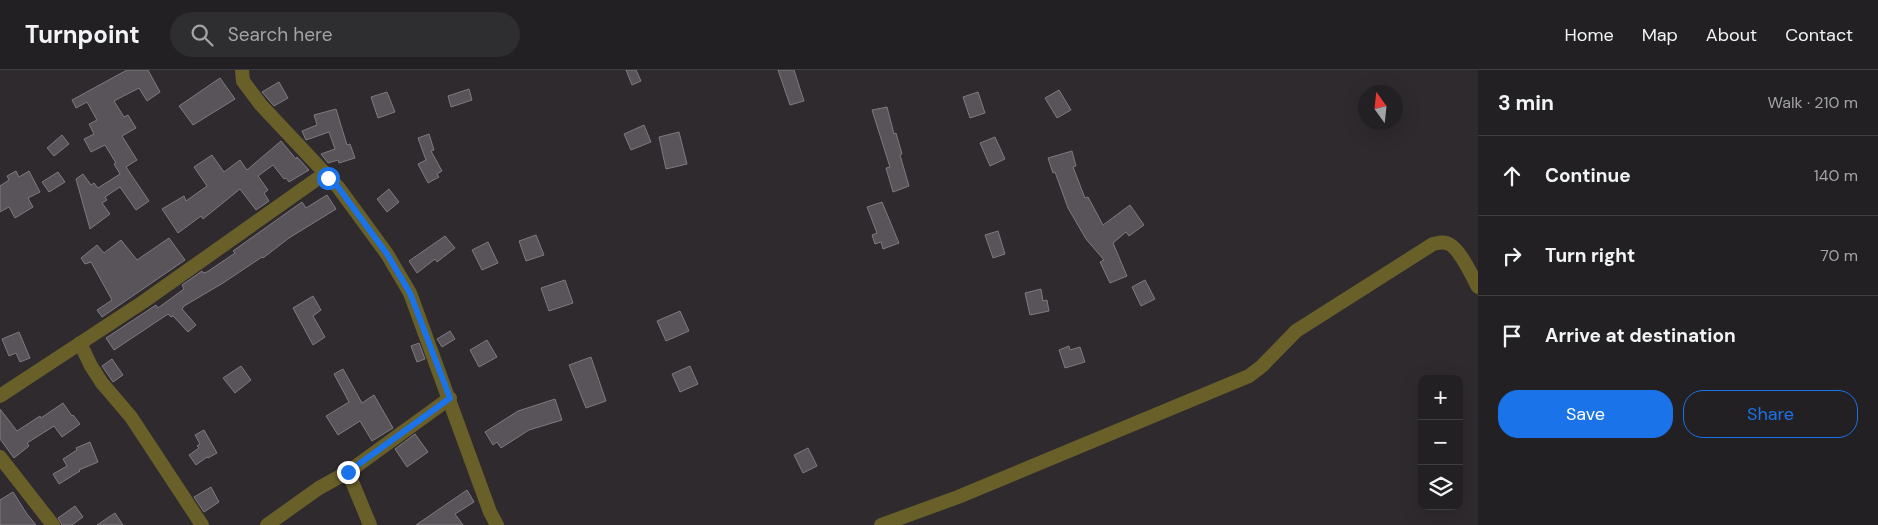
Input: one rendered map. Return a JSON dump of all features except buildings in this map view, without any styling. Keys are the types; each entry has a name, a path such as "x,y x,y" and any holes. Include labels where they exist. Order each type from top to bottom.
{"street":[{"path":"242,70 243,81 261,105 338,187 387,254 410,293 450,398 490,512 497,525"},
{"path":"0,396 143,302 317,179 328,178"},
{"path":"881,525 958,497 1249,376 1262,366 1296,331 1433,244 1443,242 1451,244 1459,253 1478,287"},
{"path":"80,343 102,383 131,417 202,525"},
{"path":"267,525 319,488 348,472 450,398"},
{"path":"0,457 53,525"},
{"path":"348,472 370,525"}],"route":[{"path":"328,178 338,187 387,254 410,293 450,398 348,472"}]}
